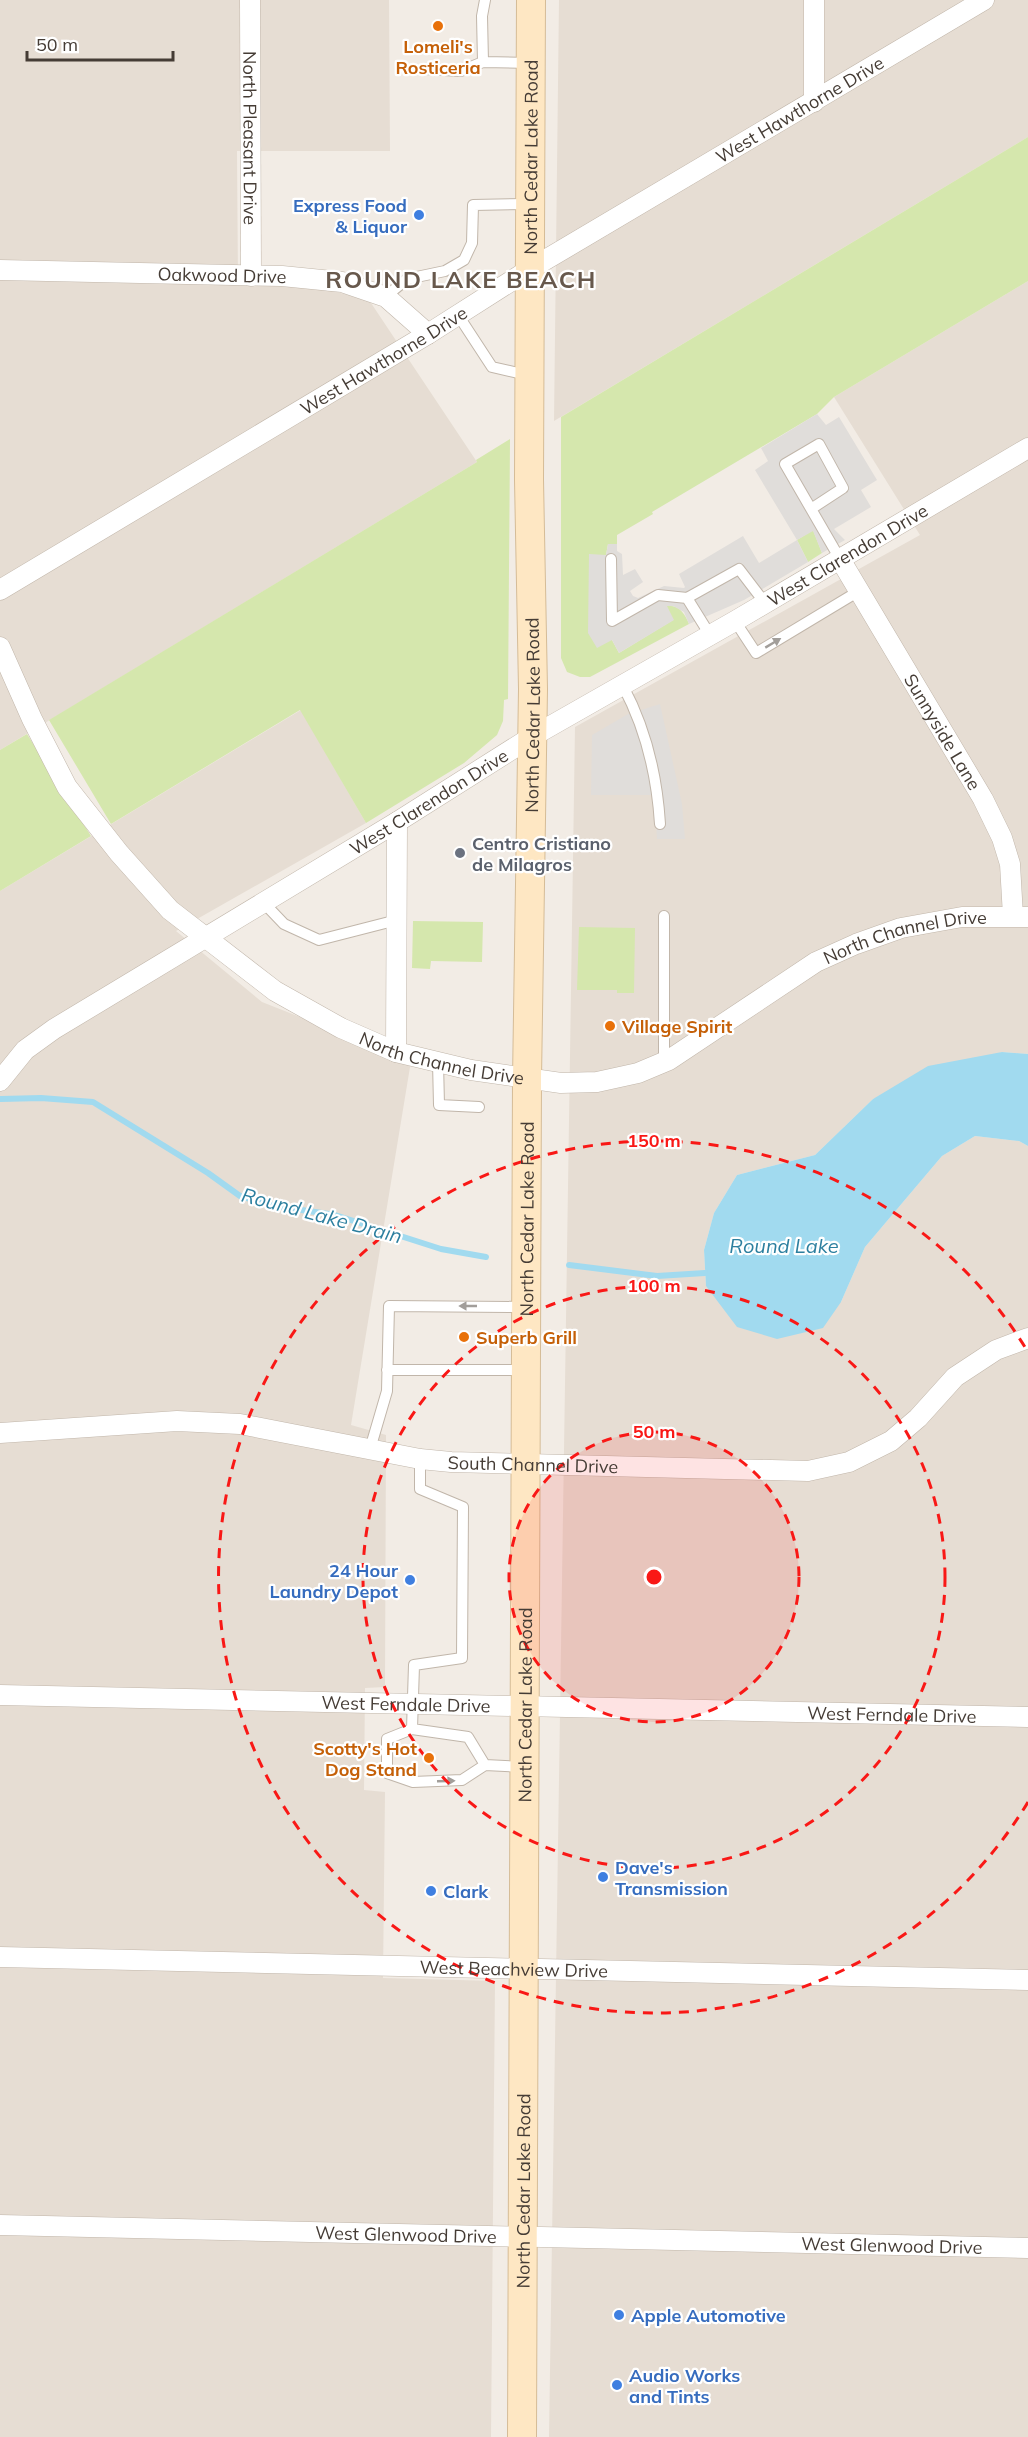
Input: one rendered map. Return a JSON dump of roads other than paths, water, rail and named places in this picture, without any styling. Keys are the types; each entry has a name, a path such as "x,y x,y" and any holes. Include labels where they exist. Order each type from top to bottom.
{"main road":[{"name":"North Cedar Lake Road","path":"522,2437 527,1079 533,736 530,375 531,0"}],"street":[{"name":"North Pleasant Drive","path":"250,0 251,276"},
{"path":"814,0 814,102"},
{"name":"West Hawthorne Drive","path":"0,590 428,334 530,269 984,0"},
{"name":"Oakwood Drive","path":"0,270 251,276 342,282 385,297 428,334"},
{"name":"West Clarendon Drive","path":"0,1081 25,1050 54,1029 397,822 533,736 735,621 1028,448"},
{"name":"Sunnyside Lane","path":"840,559 983,799 1002,838 1010,864 1020,916"},
{"name":"North Channel Drive","path":"0,647 32,719 67,787 119,853 170,910 275,991 341,1028 396,1052 471,1070 561,1083 597,1082 638,1074 663,1062 816,962 856,944 902,928 952,918 1020,916"},
{"path":"396,1052 397,822"},
{"name":"South Channel Drive","path":"0,1433 177,1421 240,1424 420,1459 451,1462 808,1471 849,1462 891,1441 918,1418 955,1377 996,1350 1028,1338"},
{"name":"West Ferndale Drive","path":"0,1695 1028,1717"},
{"name":"West Beachview Drive","path":"0,1957 1028,1980"},
{"name":"West Glenwood Drive","path":"0,2226 1028,2248"}],"lane":[{"path":"483,62 482,16 485,0"},
{"path":"425,69 461,71 483,62 531,63"},
{"path":"385,297 407,279 445,271 464,260 472,243 473,205 531,204"},
{"path":"458,315 492,368 530,375"},
{"path":"811,508 843,488 819,444 785,464 840,559"},
{"path":"611,559 612,621 658,595 687,598 739,568 765,603"},
{"path":"735,621 756,653 859,591"},
{"path":"687,598 710,635"},
{"path":"623,686 637,712 658,788 660,824"},
{"path":"263,902 284,924 319,940 397,920"},
{"path":"663,916 663,1062"},
{"path":"438,1062 440,1106 479,1107"},
{"path":"370,1449 387,1391 389,1306 526,1306"},
{"path":"387,1371 526,1370"},
{"path":"412,1730 414,1665 462,1658 463,1507 420,1489 420,1459"},
{"path":"485,1765 468,1737 412,1730 387,1739 387,1773 413,1782 462,1780 485,1765 525,1767"}],"water":[{"name":"Round Lake","path":"1002,1052 1028,1054 1028,1146 1019,1141 975,1136 942,1156 865,1247 841,1302 823,1328 777,1339 737,1327 706,1286 704,1250 714,1213 737,1175 815,1155 873,1099 928,1066"}],"waterway":[{"name":"Round Lake Drain","path":"1,1099 41,1098 93,1102 208,1173 240,1196 275,1206 335,1215 441,1249 486,1257"},
{"name":"Round Lake Drain","path":"569,1265 657,1276 705,1273"}],"place":[{"name":"Lomeli's Rosticeria","path":"438,26"},
{"name":"Express Food & Liquor","path":"419,215"},
{"name":"Centro Cristiano de Milagros","path":"460,853"},
{"name":"Village Spirit","path":"610,1026"},
{"name":"Superb Grill","path":"464,1337"},
{"name":"24 Hour Laundry Depot","path":"410,1580"},
{"name":"Scotty's Hot Dog Stand","path":"429,1758"},
{"name":"Dave's Transmission","path":"603,1877"},
{"name":"Clark","path":"431,1891"},
{"name":"Apple Automotive","path":"619,2315"},
{"name":"Audio Works and Tints","path":"617,2385"}],"district":[{"name":"ROUND LAKE BEACH","path":"461,279"}]}
